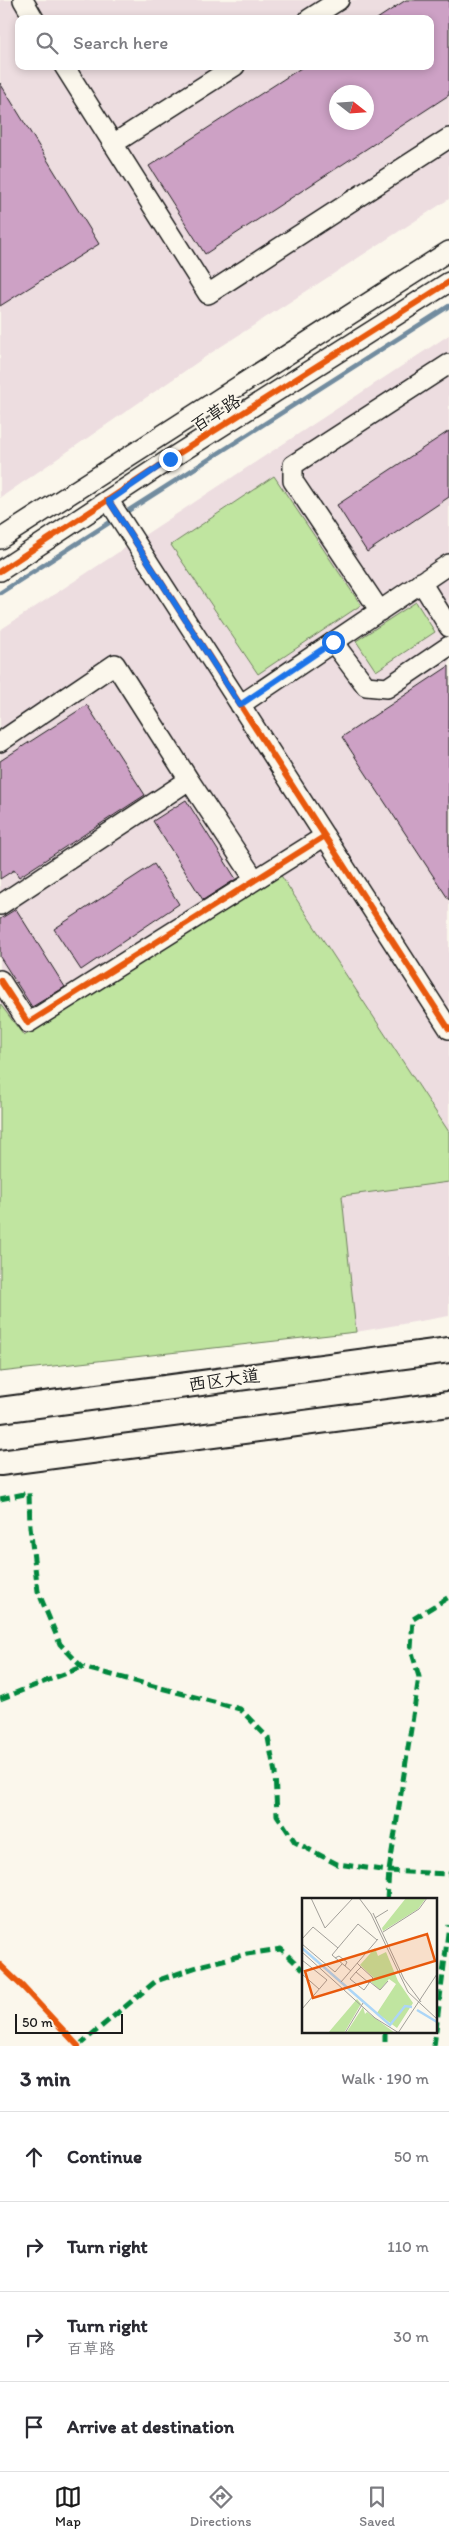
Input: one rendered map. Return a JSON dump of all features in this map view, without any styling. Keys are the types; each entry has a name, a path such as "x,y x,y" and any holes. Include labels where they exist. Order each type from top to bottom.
{"main road":[{"name":"西区大道","path":"0,1410 449,1350"},
{"path":"0,1463 449,1404"}],"street":[{"path":"23,0 32,15"},
{"path":"316,15 339,0"},
{"path":"67,70 208,294 449,138"},
{"path":"113,144 229,70"},
{"name":"百草路","path":"0,539 449,251"},
{"name":"百草路","path":"0,571 115,511 170,459 449,282"},
{"path":"380,611 293,481 293,465 449,364"},
{"path":"115,511 449,1029"},
{"path":"240,705 449,564"},
{"path":"421,582 449,627"},
{"path":"333,642 366,686 387,688 449,646"},
{"path":"1,739 115,664 255,880"},
{"path":"0,905 189,780"},
{"path":"0,980 28,1023 325,836"}],"shaded area":[{"path":"0,0 449,0 449,199 211,353 0,498"},
{"path":"449,335 449,1316 356,1332 0,1372 0,630"}],"green space":[{"path":"274,476 361,605 258,674 171,545"},
{"path":"416,602 435,632 376,671 356,641"},
{"path":"278,871 449,1132 449,1182 342,1196 356,1332 0,1372 0,1004 24,1036"}],"building":[{"path":"406,0 449,0 449,95 205,254 149,166 298,70 434,70 434,15 383,15"},
{"path":"0,83 99,244 0,306"},
{"path":"449,431 449,497 367,552 337,505"},
{"path":"449,666 449,900 342,737"},
{"path":"87,705 145,795 19,877 14,870 0,879 0,761"},
{"path":"186,800 236,879 203,900 153,821"},
{"path":"154,864 179,904 81,970 54,929"},
{"path":"16,909 65,987 32,1007 0,957 0,919"}],"waterway":[{"path":"123,514 449,306"},
{"path":"0,593 115,519"}],"marked path":[{"path":"0,1499 29,1493 30,1527 38,1591 60,1644 82,1667 240,1709 268,1738 275,1773 277,1815 295,1842 337,1864 389,1871 449,1874"},
{"path":"387,1898 389,1871 419,1677 411,1649 413,1619 449,1597"},
{"path":"0,1699 82,1667"},
{"path":"436,2030 449,1925"},
{"path":"78,2046 156,1981 203,1965 247,1954 281,1949 302,1969"},
{"path":"385,2034 385,2046"},
{"path":"434,2046 435,2034"}],"cycle path":[{"path":"0,571 170,459 449,282"},
{"path":"109,501 449,1029"},
{"path":"0,980 28,1023 325,836"},
{"path":"0,1965 78,2046"}],"route":[{"path":"170,459 109,501 240,705 333,642"}]}
